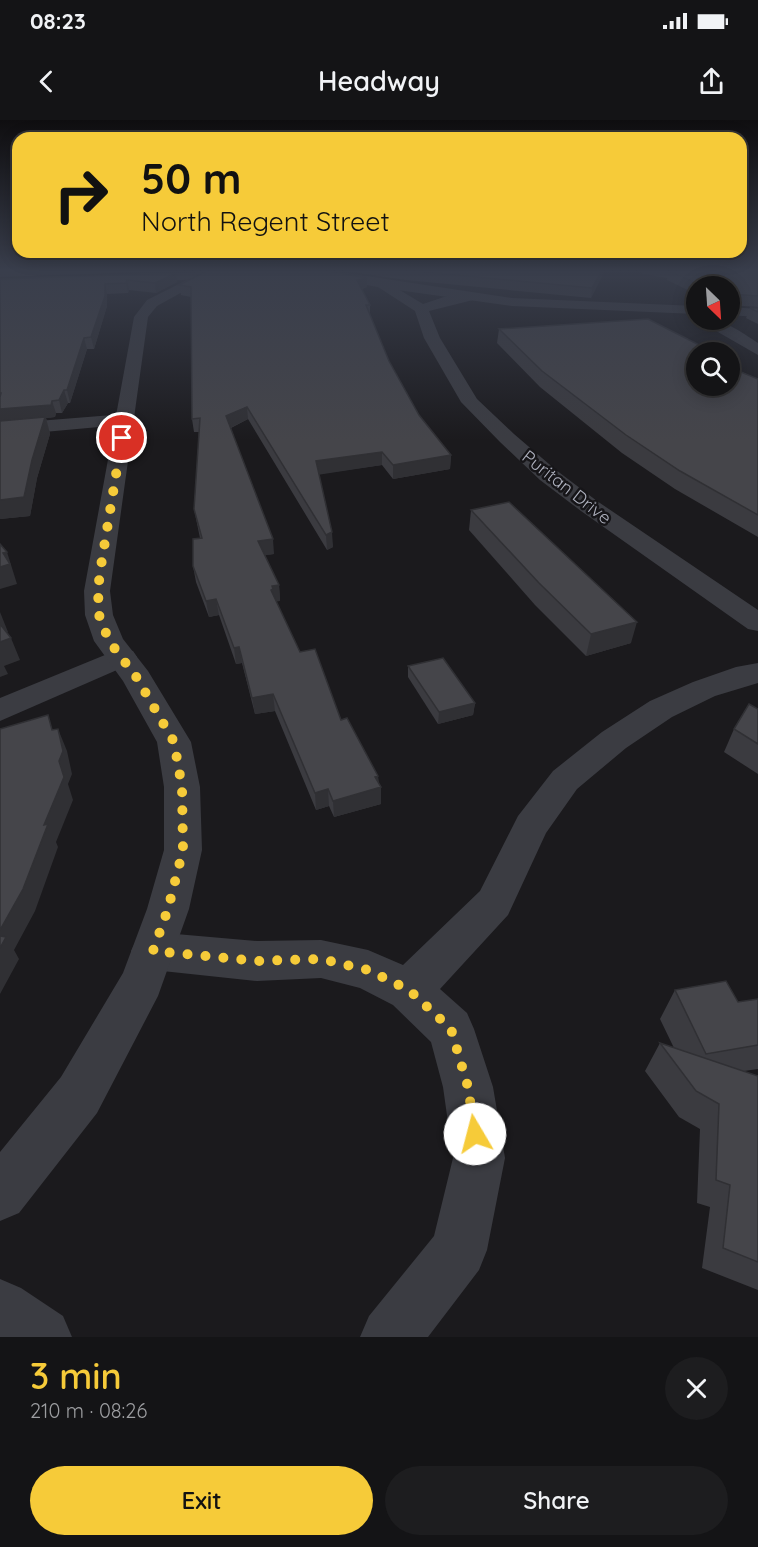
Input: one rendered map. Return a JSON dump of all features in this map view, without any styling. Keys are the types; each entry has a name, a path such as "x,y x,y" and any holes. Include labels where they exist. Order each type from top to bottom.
{"street":[{"path":"0,1194 79,1095 142,982 168,909 183,850 182,787 174,742 137,678 109,641 99,615 98,591 139,327"},
{"name":"Puritan Drive","path":"428,327 470,402 548,475 758,623"},
{"path":"735,327 730,331 758,350"},
{"path":"0,430 125,420"},
{"path":"0,710 122,657"},
{"path":"409,990 494,903 531,826 565,780 614,740 661,709 704,689 747,674 758,673"},
{"path":"153,951 257,961 321,959 368,970 409,990 451,1029 468,1087 479,1158 459,1250 390,1337"},
{"path":"0,1309 42,1337"}],"building":[{"path":"0,327 94,327 91,337 84,338 67,390 64,390 59,400 52,401 51,405 0,409"},
{"path":"191,327 375,327 389,361 419,415 451,455 393,465 382,452 316,461 332,532 326,535 247,407 226,416 273,539 258,541 279,585 272,586 271,590 300,652 315,649 341,720 347,718 378,776 375,777 381,787 333,801 328,789 315,793 273,694 252,698 239,647 234,648 216,599 206,601 193,566 193,539 202,538 194,509 200,418 192,419"},
{"path":"663,327 693,342 686,342 686,396 740,396 740,372 758,379 758,515 680,471 626,435 542,371 499,329"},
{"path":"45,417 24,497 0,500 0,421"},
{"path":"509,502 637,622 591,634 539,583 471,510"},
{"path":"0,544 7,552 3,553 10,564 0,567"},
{"path":"0,624 11,638 0,642"},
{"path":"443,658 475,703 439,712 408,666"},
{"path":"749,704 758,709 758,744 734,729"},
{"path":"48,715 52,730 58,729 63,751 59,761 64,777 44,825 48,824 23,889 0,930 0,729"},
{"path":"0,936 6,937 0,948"},
{"path":"726,981 738,1002 758,999 758,1045 706,1054 675,990"},
{"path":"660,1043 758,1076 758,1262 723,1248 730,1185 716,1180 719,1104 696,1091"}],"route":[{"path":"122,438 105,533 98,591 99,615 109,641 137,678 174,742 182,787 183,850 168,909 153,951 257,961 321,959 368,970 409,990 451,1029 468,1087 475,1134"}]}
